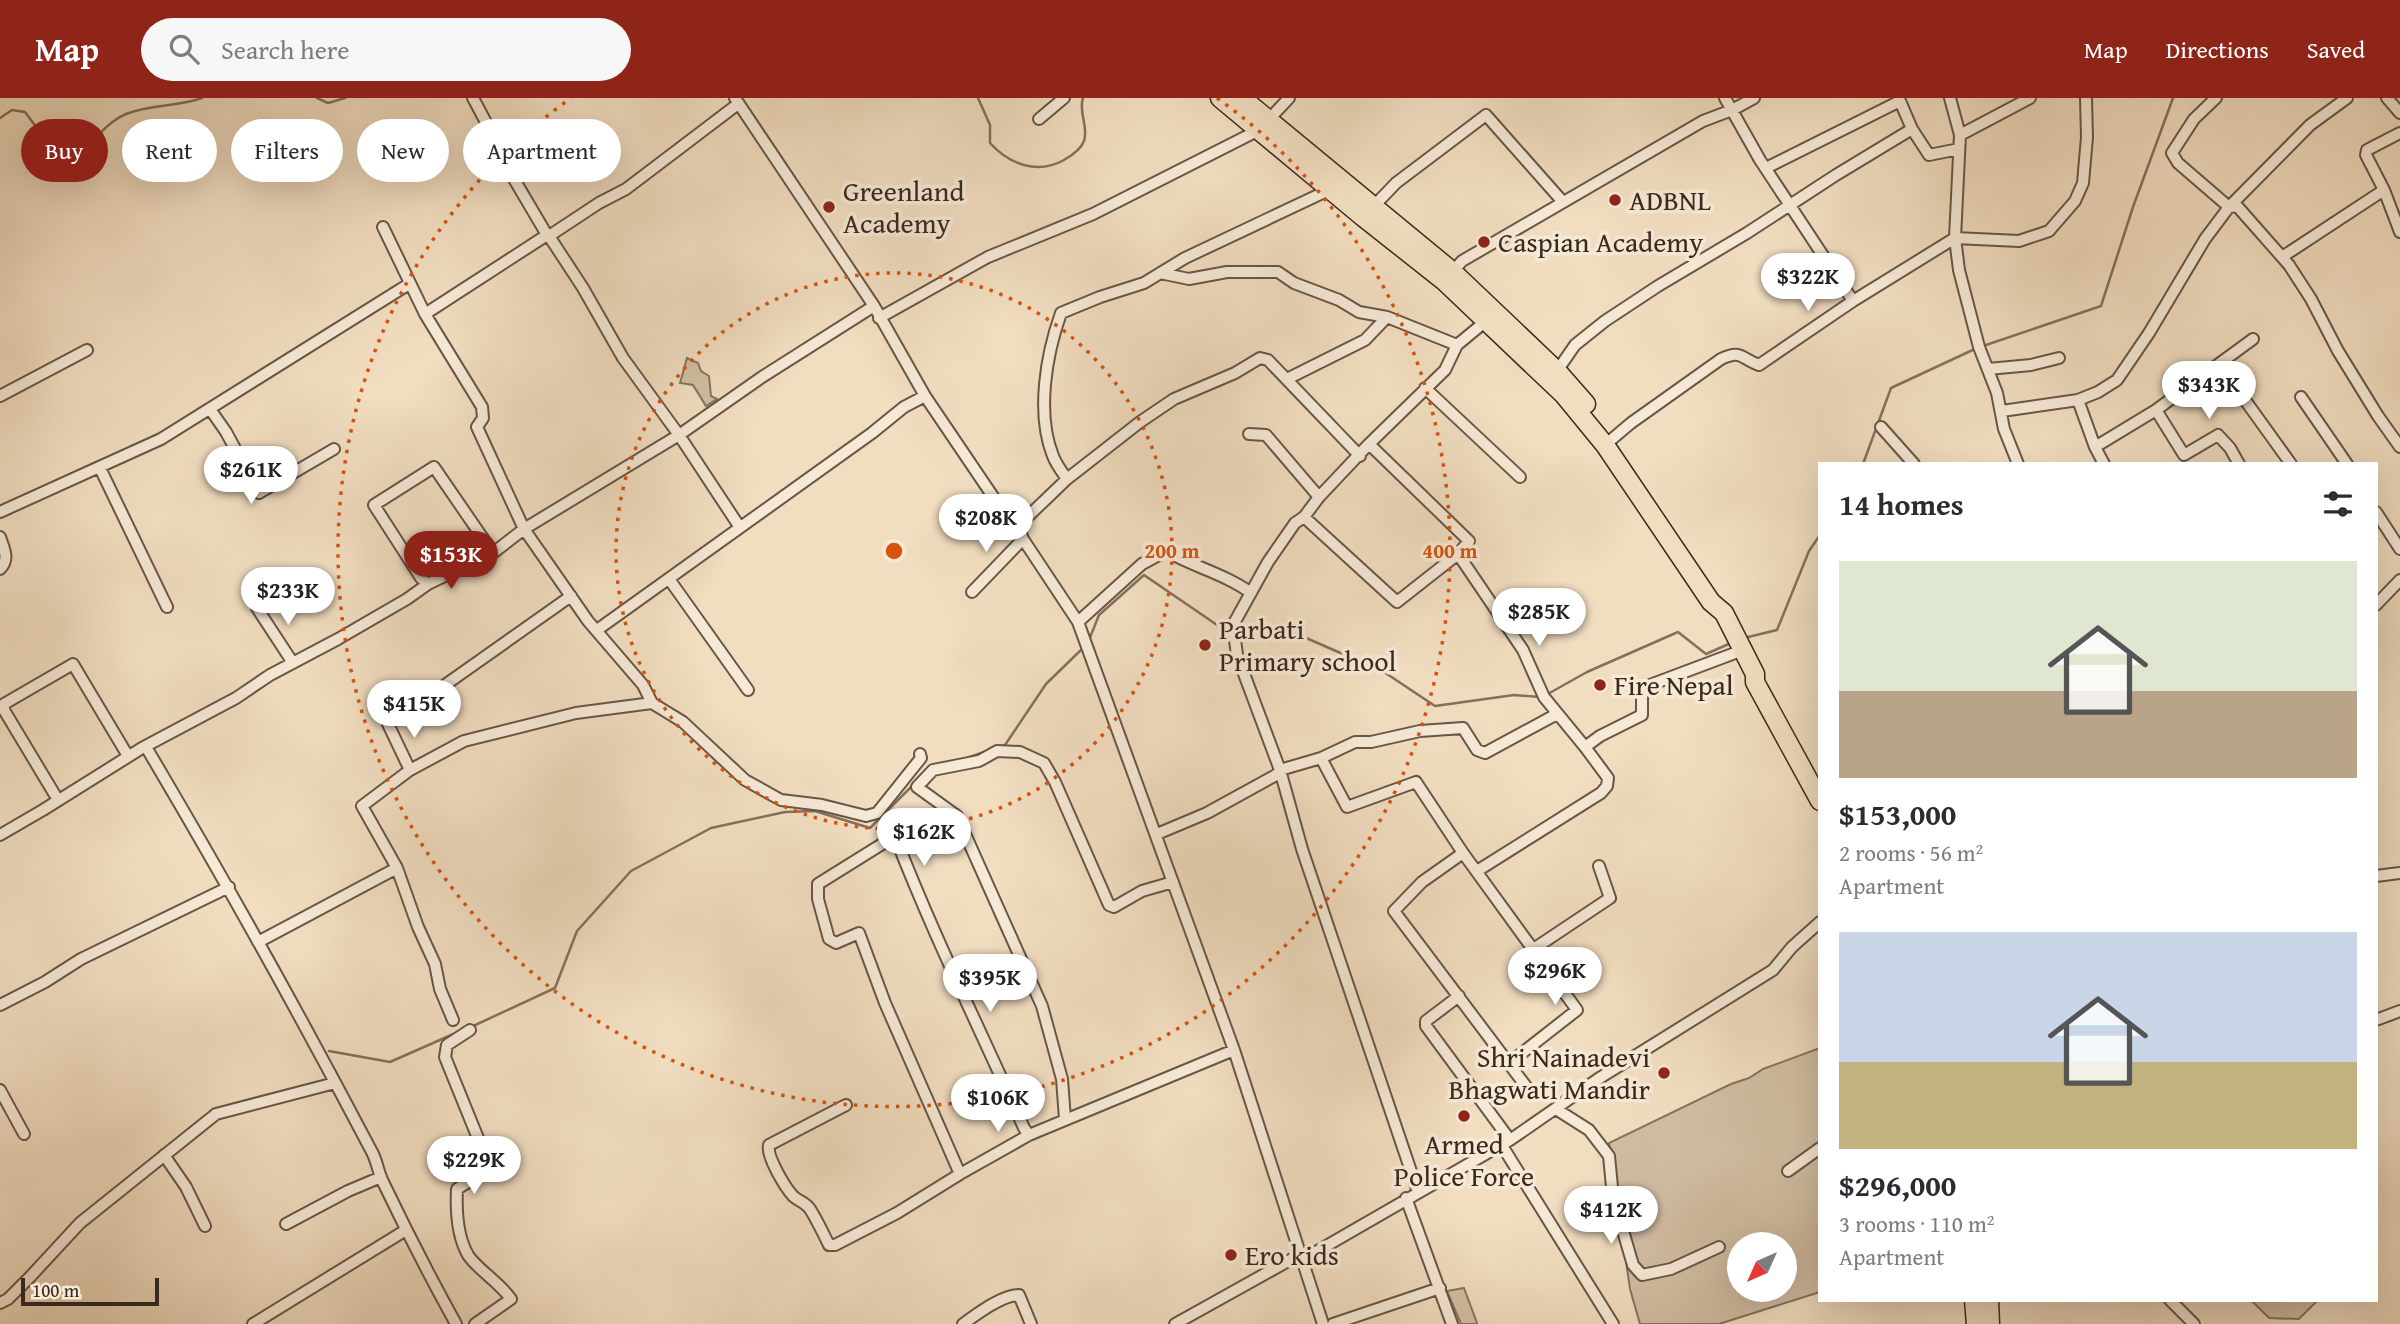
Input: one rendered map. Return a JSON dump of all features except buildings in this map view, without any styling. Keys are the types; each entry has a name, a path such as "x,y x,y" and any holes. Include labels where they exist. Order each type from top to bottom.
{"main road":[{"path":"1220,98 1264,126 1373,207 1557,371 1609,441 1711,602 1727,619 1755,674 1755,682 1818,797"},
{"path":"1242,98 1264,126 1331,189 1448,276 1486,321 1609,441"},
{"path":"1755,674 1768,684 1818,776"},
{"path":"1974,1302 1976,1324"},
{"path":"1989,1302 1990,1324"}],"street":[{"path":"473,98 490,130 491,140 623,358 679,435 739,526"},
{"path":"1039,119 1064,98"},
{"path":"879,317 988,257 1093,214 1264,126 1289,98"},
{"path":"1725,98 1766,168 1853,301"},
{"path":"1448,276 1462,261 1563,202 1703,121 1754,98"},
{"path":"1950,98 1960,135 1955,238 1959,270 1968,308 2002,411 2004,429 2017,462"},
{"path":"1960,135 2030,98"},
{"path":"1609,441 1721,359 1740,354 1759,365 1853,301 1955,238 2019,241 2049,231 2075,201 2083,183 2087,137 2086,98"},
{"path":"2216,98 2194,119 2172,153 2178,163 2229,207 2237,206 2283,257 2311,299 2378,416 2400,447"},
{"path":"2002,411 2078,400 2117,380 2177,288 2205,239 2229,207 2310,125 2347,98"},
{"path":"2387,98 2400,113"},
{"path":"425,314 599,203 626,189 737,101 874,306 925,396 994,498 1018,526 1023,539 1078,622 1234,1049 1323,1324"},
{"path":"1766,168 1900,101 1912,129 1929,155 1959,149"},
{"path":"1373,207 1396,183 1486,115 1563,202"},
{"path":"1557,371 1575,345 1605,321 1912,129"},
{"path":"2400,133 2392,135 2366,152 2400,232"},
{"path":"1067,479 1053,456 1043,418 1051,343 1061,313 1144,283 1185,258 1331,189"},
{"path":"2283,257 2384,190"},
{"path":"383,227 425,314 482,407 483,418 477,427 524,529 571,596 643,685 652,703 684,722 746,780 781,800 822,805 866,816 877,813 921,758 920,754"},
{"path":"1160,273 1189,279 1227,272 1278,272 1294,283 1339,300 1359,312 1387,317 1457,345"},
{"path":"0,512 161,439 409,284"},
{"path":"0,835 128,756 236,698 270,675 407,599 428,584 493,553 524,529 679,435 762,377 874,306"},
{"path":"1287,379 1365,340 1387,317"},
{"path":"1418,1192 1302,849 1280,770 1237,655 1233,625 1268,562 1295,523 1304,517 1368,444 1445,370 1457,345 1486,321"},
{"path":"2095,447 2156,410 2253,339"},
{"path":"0,396 87,350"},
{"path":"1018,526 1067,479 1140,422 1174,399 1235,373 1260,358 1268,360 1310,407 1360,456"},
{"path":"1988,369 2031,365 2059,358"},
{"path":"2219,364 2290,462"},
{"path":"1425,388 1520,477"},
{"path":"597,630 872,433 904,407 925,396"},
{"path":"2301,397 2346,462"},
{"path":"2078,400 2103,462"},
{"path":"211,409 259,493 334,449"},
{"path":"2156,410 2187,459 2218,435 2238,462"},
{"path":"1881,427 1912,462"},
{"path":"1249,435 1266,435 1319,497"},
{"path":"1304,517 1397,602 1458,554 1469,541 1368,444"},
{"path":"428,584 421,578 374,505 435,467 493,553"},
{"path":"100,468 167,607"},
{"path":"2378,515 2400,549"},
{"path":"0,537 7,554 0,569"},
{"path":"972,592 1023,539"},
{"path":"1078,622 1142,564 1166,551 1188,563 1234,580 1251,593"},
{"path":"1458,554 1523,650 1544,697 1608,778 1607,786 1601,793 1477,871"},
{"path":"669,579 748,690"},
{"path":"2380,601 2400,580"},
{"path":"444,685 571,596"},
{"path":"257,608 293,663"},
{"path":"1585,747 1600,736 1642,715 1642,688 1742,648"},
{"path":"58,800 10,719 4,704 74,664 128,756"},
{"path":"453,1020 440,989 435,964 418,927 397,867 362,806 411,771 464,741 576,713 652,703"},
{"path":"1157,834 1207,813 1276,775 1280,770 1321,758 1355,742 1371,742 1420,731 1463,729 1477,750 1485,753 1557,714"},
{"path":"388,724 411,771"},
{"path":"146,747 229,887 335,1083 374,1156 417,1256 456,1324"},
{"path":"1065,1119 1062,1079 1042,1006 957,816 917,787 933,771 979,761 997,751 1020,751 1044,763 1055,782 1109,905 1114,907 1142,891 1173,882"},
{"path":"1321,758 1347,807 1416,782 1463,853 1577,1010 1508,1063"},
{"path":"960,1174 890,1016 859,933 836,943 829,939 818,899 818,884 895,836 923,910 1029,1135"},
{"path":"1463,853 1422,882 1394,911 1528,1089"},
{"path":"1532,950 1610,898 1598,866"},
{"path":"258,943 397,867"},
{"path":"2378,876 2400,873"},
{"path":"0,1005 45,982 81,959 229,887"},
{"path":"1177,1324 1299,1255 1314,1253 1505,1142 1598,1079 1773,971 1792,947 1818,924"},
{"path":"1459,996 1426,1021 1426,1026 1505,1142 1613,1324"},
{"path":"2378,1019 2400,1011"},
{"path":"470,1030 447,1045 444,1057 486,1158 479,1175 457,1189 461,1234 468,1256 504,1289 511,1299 474,1324"},
{"path":"846,1105 769,1145 768,1151 771,1161 794,1198 804,1202 809,1208 829,1245 835,1245 897,1213 1029,1135 1234,1049"},
{"path":"0,1303 23,1284 80,1223 216,1114 335,1083"},
{"path":"0,1090 24,1134"},
{"path":"1556,1109 1589,1130 1609,1156 1613,1197 1633,1265 1642,1275 1671,1269 1719,1247"},
{"path":"1788,1171 1818,1150"},
{"path":"164,1155 186,1187 205,1226"},
{"path":"286,1224 337,1196 381,1177"},
{"path":"1406,1198 1452,1324"},
{"path":"253,1324 406,1230"},
{"path":"1333,1324 1440,1288"},
{"path":"964,1324 1012,1295 1019,1295 1031,1324"},
{"path":"2171,1302 2194,1324"}],"shaded area":[{"path":"687,358 698,363 701,371 709,376 711,396 717,399 706,406 693,385 680,383"},
{"path":"1818,1049 1818,1293 1797,1299 1797,1232 1727,1232 1727,1302 1788,1302 1719,1324 1640,1324 1630,1289 1609,1143 1731,1084"},
{"path":"1464,1288 1477,1324 1461,1324 1447,1291"},
{"path":"2253,1302 2316,1302 2299,1319 2269,1318"}],"waterway":[{"path":"0,118 12,110 25,112 42,135 66,152 85,146 126,114 202,98"},
{"path":"317,98 328,103 345,98"},
{"path":"978,98 990,125 990,143 1015,162 1034,167 1044,167 1064,160 1081,147 1085,135 1083,98"},
{"path":"1983,346 2101,306 2133,207 2173,98"},
{"path":"1864,462 1891,388 1977,348"},
{"path":"1744,638 1777,630 1809,551 1818,538"},
{"path":"1089,640 1099,615 1144,575 1220,627 1231,626"},
{"path":"1237,626 1297,634 1384,672 1435,706 1514,695 1540,697"},
{"path":"1546,695 1587,672 1678,632 1706,654 1731,643"},
{"path":"1001,747 1046,684 1083,648"},
{"path":"964,759 984,752"},
{"path":"471,1027 555,988 577,931 631,871 711,828 785,812 815,811 870,828 913,785"},
{"path":"329,1051 390,1062 458,1032"}],"place":[{"name":"ADBNL","path":"1615,200"},
{"name":"Greenland Academy","path":"829,207"},
{"name":"Caspian Academy","path":"1484,242"},
{"name":"Parbati Primary school","path":"1205,645"},
{"name":"Fire Nepal","path":"1600,685"},
{"name":"Shri Nainadevi Bhagwati Mandir","path":"1664,1073"},
{"name":"Armed Police Force","path":"1464,1116"},
{"name":"Ero kids","path":"1231,1255"}]}
